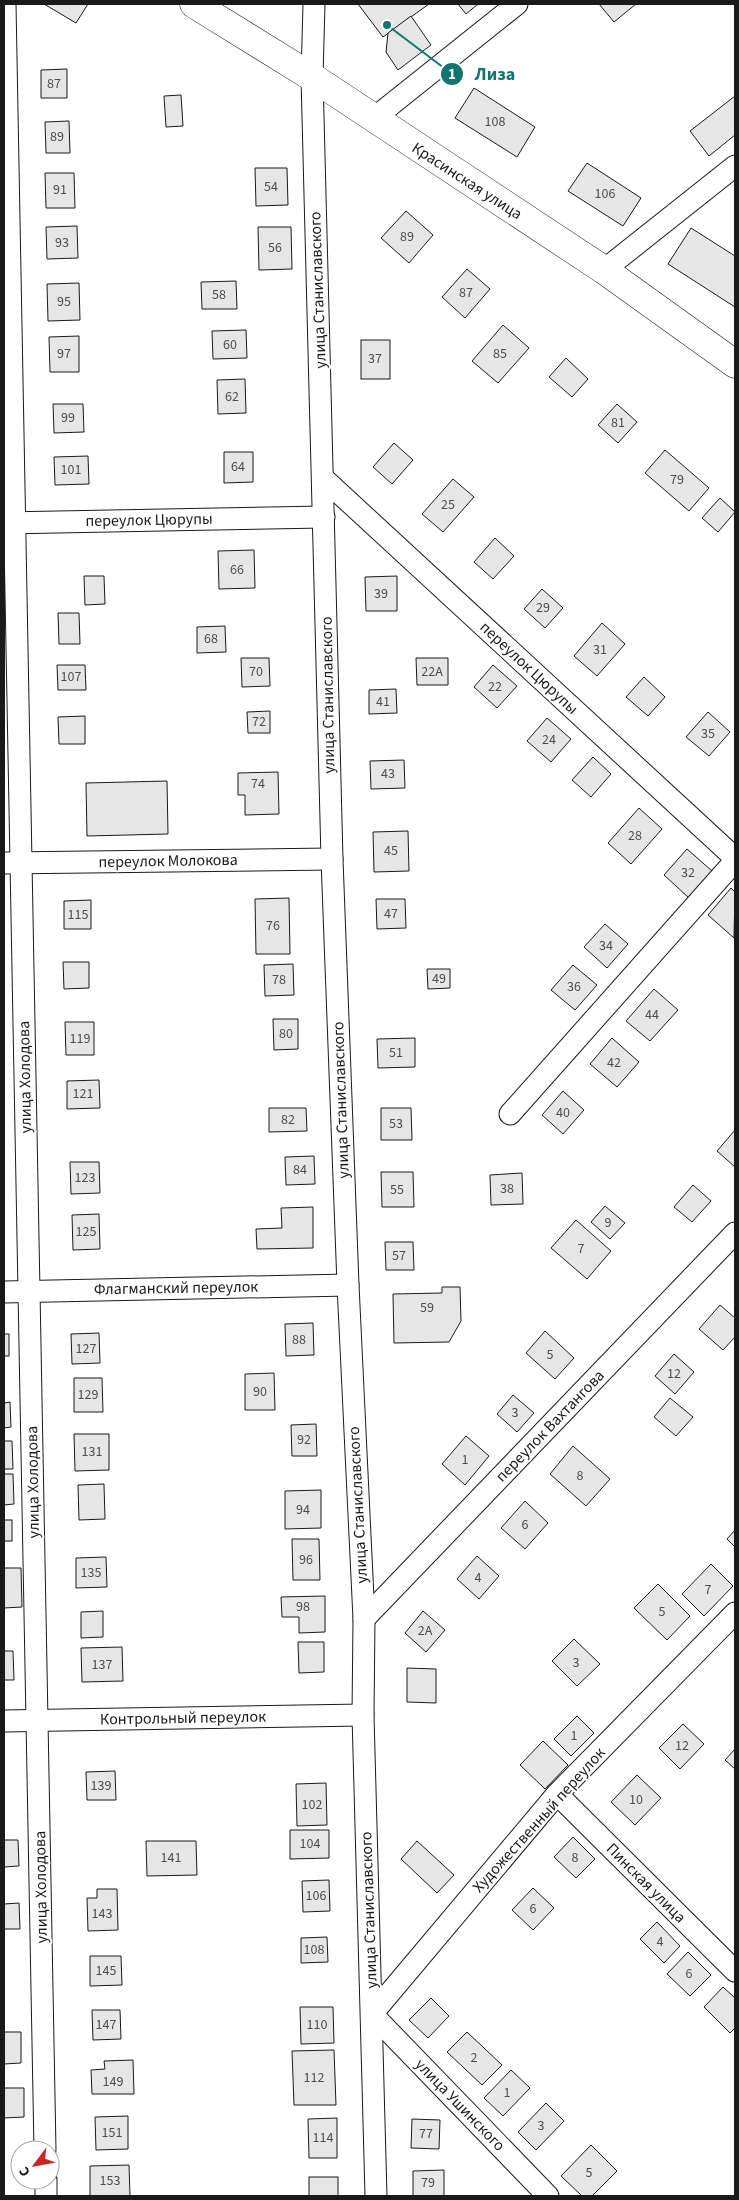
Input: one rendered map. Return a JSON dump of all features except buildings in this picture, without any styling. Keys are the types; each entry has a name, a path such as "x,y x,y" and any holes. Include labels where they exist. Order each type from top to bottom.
{"main road":[{"name":"Красинская улица","path":"194,4 312,77 604,270 735,364"}],"street":[{"name":"улица Холодова","path":"5,4 13,863 29,1291 46,2140"},
{"name":"улица Станиславского","path":"314,4 312,77 332,859 348,1285 364,1619 362,1715 376,2196"},
{"path":"373,119 517,4"},
{"path":"604,270 735,166"},
{"name":"переулок Цюрупы","path":"323,478 735,859 510,1114"},
{"name":"переулок Цюрупы","path":"9,522 324,517"},
{"name":"переулок Молокова","path":"13,863 332,859"},
{"name":"переулок Вахтангова","path":"364,1619 735,1234"},
{"name":"Флагманский переулок","path":"4,1292 348,1285"},
{"name":"Художественный переулок","path":"372,2014 558,1794 735,1613"},
{"name":"Контрольный переулок","path":"4,1721 362,1715"},
{"name":"Пинская улица","path":"558,1794 735,1971"},
{"name":"улица Ушинского","path":"372,2014 548,2196"}],"place":[{"name":"Лиза","path":"387,25"}]}
